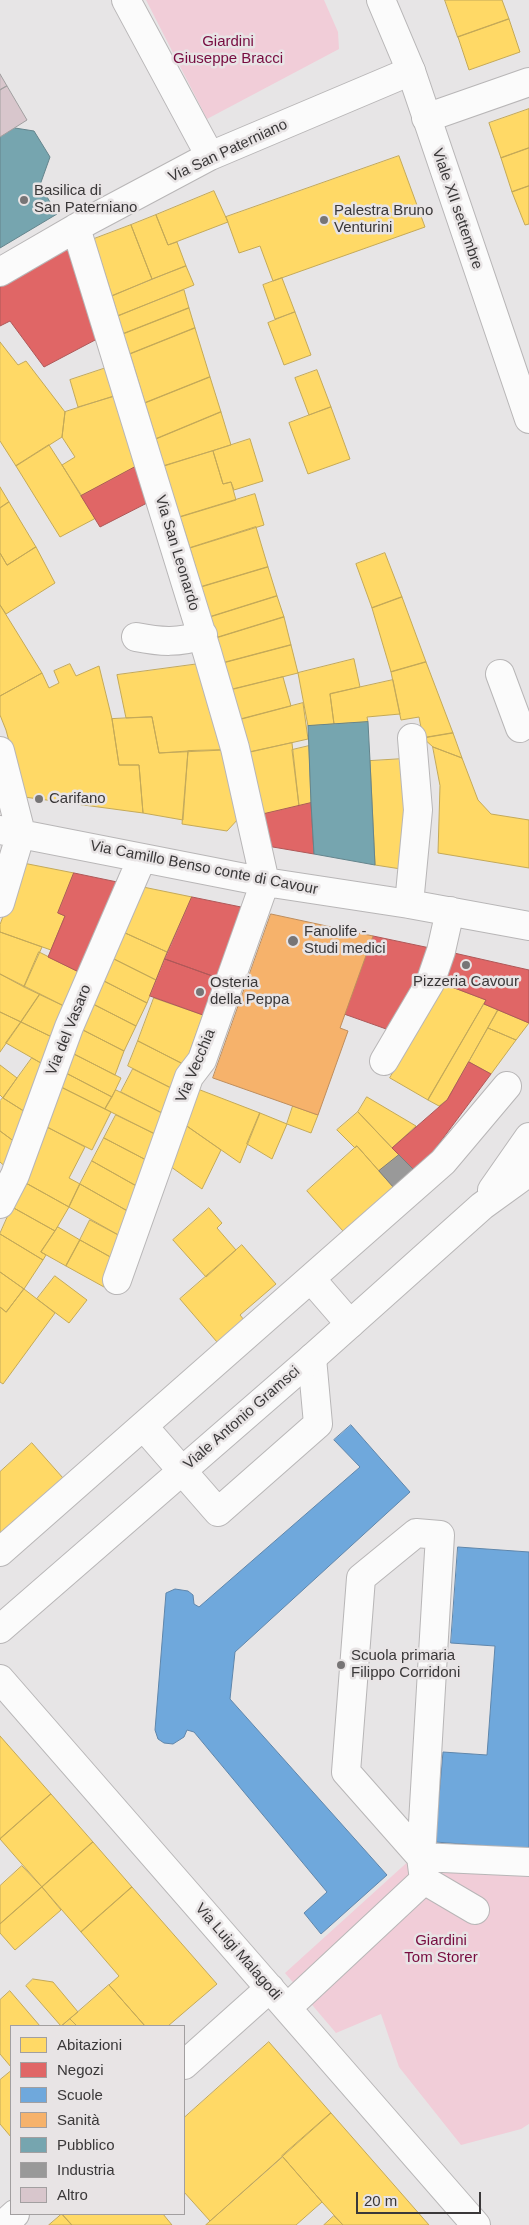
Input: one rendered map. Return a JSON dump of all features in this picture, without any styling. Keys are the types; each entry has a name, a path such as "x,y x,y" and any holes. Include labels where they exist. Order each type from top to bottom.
{"street":[{"path":"126,0 210,156"},
{"name":"Viale XII settembre","path":"381,0 411,72 529,419"},
{"name":"Via San Paterniano","path":"0,272 76,228 210,156 411,72"},
{"path":"426,118 529,82"},
{"name":"Via San Leonardo","path":"76,228 203,636 235,748 265,882"},
{"path":"136,637 163,642 184,642 203,636"},
{"path":"500,674 520,728"},
{"path":"409,904 418,810 412,738"},
{"path":"0,751 10,832 0,903"},
{"name":"Via Camillo Benso conte di Cavour","path":"10,832 265,882 409,904 529,926"},
{"name":"Via del Vasaro","path":"0,1204 15,1174 69,1027 142,858"},
{"name":"Via Vecchia","path":"117,1280 189,1077 202,1060 265,882"},
{"path":"384,1061 430,983 442,951 450,911"},
{"path":"0,1552 443,1162 507,1086"},
{"name":"Viale Antonio Gramsci","path":"482,1206 529,1137"},
{"name":"Viale Antonio Gramsci","path":"0,1629 312,1358 482,1206 529,1172"},
{"path":"312,1279 350,1324"},
{"path":"143,1426 218,1512 318,1424 312,1358"},
{"path":"423,1869 440,1535 416,1533 361,1578 346,1772 423,1869 475,1910"},
{"name":"Via Luigi Malagodi","path":"4,1691 279,1998 476,2225"},
{"path":"185,2064 279,1998 423,1869 529,1862"},
{"path":"3,2225 14,2215"}],"green space":[{"name":"Giardini Giuseppe Bracci","path":"146,0 324,0 338,32 339,49 207,119"},
{"name":"Giardini Tom Storer","path":"423,1848 529,1855 529,2124 521,2129 461,2145 399,2067 381,2014 336,2033 285,1973"}],"building: Abitazioni":[{"path":"445,0 502,0 509,19 458,37"},
{"path":"509,19 520,52 469,70 458,37"},
{"path":"529,109 529,148 501,158 489,123"},
{"path":"529,148 529,186 512,192 501,158"},
{"name":"Palestra Bruno Venturini","path":"399,156 425,227 273,281 260,246 239,253 226,217"},
{"path":"529,186 529,224 525,225 512,192"},
{"path":"214,191 228,222 168,245 156,215"},
{"path":"156,215 168,245 177,242 186,266 152,279 131,225"},
{"path":"131,225 152,279 112,296 94,239"},
{"path":"186,266 194,285 118,316 112,296"},
{"path":"282,278 295,312 275,319 263,285"},
{"path":"184,290 189,308 123,334 118,316"},
{"path":"189,308 195,328 130,354 123,334"},
{"path":"295,312 311,355 284,365 268,323"},
{"path":"195,328 210,377 145,403 130,354"},
{"path":"0,342 18,365 26,361 65,412 62,437 16,466 0,441"},
{"path":"106,368 115,396 78,407 70,380"},
{"path":"317,370 331,407 309,415 295,378"},
{"path":"210,377 221,412 156,439 145,403"},
{"path":"115,396 137,466 81,496 62,465 75,457 62,437 65,412"},
{"path":"331,407 350,459 308,474 289,423"},
{"path":"221,412 231,445 164,466 156,439"},
{"path":"250,439 263,481 234,490 231,482 223,484 213,451"},
{"path":"49,445 96,518 60,537 16,466"},
{"path":"213,451 223,484 231,482 236,500 180,517 164,466"},
{"path":"0,487 9,502 0,508"},
{"path":"255,494 264,525 190,548 180,517"},
{"path":"9,502 36,547 7,565 0,553 0,508"},
{"path":"256,527 268,567 201,587 190,548"},
{"path":"36,547 55,583 6,614 0,605 0,553 7,565"},
{"path":"385,553 402,597 372,608 356,564"},
{"path":"268,567 277,596 210,617 201,587"},
{"path":"277,596 284,617 216,638 210,617"},
{"path":"402,597 426,662 391,672 372,608"},
{"path":"0,605 42,673 0,696"},
{"path":"284,617 291,645 223,663 216,638"},
{"path":"291,645 298,673 230,690 223,663"},
{"path":"354,659 360,687 330,694 334,724 308,726 298,673"},
{"path":"426,662 453,733 423,738 419,717 401,720 391,672"},
{"path":"70,664 76,676 99,666 112,719 119,765 139,765 143,813 24,797 6,730 0,715 0,696 42,673 49,688 59,683 54,671"},
{"path":"199,664 224,750 159,753 152,717 126,718 117,675"},
{"path":"283,677 291,706 238,720 230,690"},
{"path":"393,680 400,714 367,717 368,722 334,724 330,694"},
{"path":"303,703 308,739 246,753 238,720"},
{"path":"152,717 159,753 188,751 183,820 143,813 139,765 119,765 112,719"},
{"path":"453,733 462,758 433,747 423,738"},
{"path":"292,743 299,806 260,815 246,753"},
{"path":"309,746 311,803 299,806 292,750"},
{"path":"433,747 462,758 478,800 491,814 529,820 529,868 438,853 440,786"},
{"path":"224,750 239,818 227,831 182,824 188,751"},
{"path":"403,759 405,805 401,869 375,865 370,761"},
{"path":"23,863 74,873 58,913 65,916 51,950 0,932 0,925"},
{"path":"143,887 192,897 167,952 123,932"},
{"path":"0,932 42,947 24,987 0,974"},
{"path":"123,932 167,952 156,980 112,958"},
{"path":"39,952 85,975 70,1009 24,987"},
{"path":"112,958 156,980 147,1003 102,980"},
{"path":"0,974 40,994 21,1022 0,1012"},
{"path":"102,980 147,1003 136,1026 91,1003"},
{"path":"444,984 486,1000 428,1100 390,1078"},
{"path":"40,994 70,1009 58,1040 21,1022"},
{"path":"154,998 203,1015 185,1065 138,1041"},
{"path":"91,1003 136,1026 124,1051 79,1028"},
{"path":"484,1004 498,1010 447,1100 439,1106 428,1100"},
{"path":"498,1010 529,1023 516,1040 488,1028"},
{"path":"0,1012 21,1022 0,1052"},
{"path":"21,1022 58,1040 48,1067 6,1043"},
{"path":"79,1028 124,1051 115,1075 70,1052"},
{"path":"488,1028 516,1040 491,1074 469,1062"},
{"path":"138,1041 185,1065 175,1090 128,1066"},
{"path":"70,1052 121,1078 112,1097 64,1072"},
{"path":"32,1058 48,1067 30,1115 3,1098"},
{"path":"0,1065 17,1078 3,1098 0,1095"},
{"path":"133,1069 175,1090 166,1115 121,1092"},
{"path":"64,1072 112,1097 105,1109 59,1086"},
{"path":"59,1086 111,1112 92,1150 45,1126"},
{"path":"195,1088 260,1113 240,1163 181,1122"},
{"path":"116,1090 166,1115 159,1136 105,1109"},
{"path":"367,1097 416,1126 392,1148 358,1112"},
{"path":"3,1098 30,1115 19,1145 0,1131 0,1101"},
{"path":"293,1106 318,1115 311,1133 287,1124"},
{"path":"358,1112 399,1155 379,1171 357,1146 355,1148 337,1130"},
{"path":"260,1113 287,1124 272,1159 247,1144"},
{"path":"116,1115 159,1136 150,1162 104,1138"},
{"path":"181,1122 221,1150 202,1189 167,1164"},
{"path":"45,1126 85,1147 69,1178 80,1184 69,1207 24,1182"},
{"path":"0,1131 19,1145 8,1169 0,1162"},
{"path":"104,1138 150,1162 140,1188 92,1161"},
{"path":"357,1146 394,1188 343,1231 307,1191"},
{"path":"92,1161 140,1188 131,1213 80,1184"},
{"path":"24,1182 69,1207 55,1231 12,1207"},
{"path":"80,1184 131,1213 122,1237 69,1207"},
{"path":"12,1207 55,1231 41,1252 46,1255 43,1260 0,1234"},
{"path":"209,1208 222,1223 217,1228 236,1250 206,1277 173,1240"},
{"path":"90,1220 122,1237 114,1259 80,1240"},
{"path":"58,1227 80,1240 66,1266 41,1252"},
{"path":"0,1234 43,1260 24,1289 0,1272"},
{"path":"80,1240 114,1259 104,1287 66,1266"},
{"path":"242,1245 276,1284 240,1315 244,1320 217,1342 180,1299"},
{"path":"0,1272 24,1289 6,1312 0,1307"},
{"path":"55,1276 87,1300 69,1323 37,1299"},
{"path":"24,1289 55,1313 3,1384 0,1382 0,1307 6,1312"},
{"path":"32,1443 63,1478 0,1533 0,1472"},
{"path":"0,1736 51,1794 0,1839"},
{"path":"51,1794 93,1842 42,1887 0,1839"},
{"path":"93,1842 132,1887 81,1932 42,1887"},
{"path":"22,1866 42,1887 0,1924 0,1886"},
{"path":"42,1887 61,1910 15,1950 0,1933 0,1924"},
{"path":"132,1887 217,1984 169,2025 144,2025 109,1985 119,1976 81,1932"},
{"path":"33,1979 53,1982 78,2012 60,2025 26,1986"},
{"path":"109,1985 144,2025 76,2025 70,2019"},
{"path":"10,1991 39,2025 10,2025 10,2066 0,2054 0,2000"},
{"path":"70,2019 76,2025 63,2025"},
{"path":"269,2042 331,2113 210,2221 185,2193 185,2117"},
{"path":"10,2072 10,2136 0,2124 0,2080"},
{"path":"331,2113 429,2225 343,2225 322,2202 282,2156"},
{"path":"283,2157 322,2202 296,2225 206,2225"},
{"path":"63,2215 164,2215 172,2225 72,2225"},
{"path":"63,2215 72,2225 49,2225"},
{"path":"334,2216 343,2225 324,2225"}],"building: Negozi":[{"path":"67,244 97,339 44,367 10,321 0,326 0,283"},
{"path":"137,466 149,502 100,527 81,496"},
{"path":"311,803 314,854 267,846 260,815"},
{"path":"74,873 122,883 85,975 48,957 65,916 58,913"},
{"path":"192,897 241,907 218,978 165,959"},
{"path":"373,936 430,948 416,982 389,1030 344,1014"},
{"path":"454,953 529,970 529,1023 484,1004 486,1000 444,984"},
{"path":"165,959 218,978 203,1015 150,996"},
{"path":"469,1062 491,1074 432,1153 413,1169 392,1148 447,1100"}],"building: Scuole":[{"path":"351,1425 410,1492 235,1652 230,1699 387,1875 321,1934 304,1913 327,1892 194,1732 187,1730 184,1737 173,1744 164,1743 158,1739 155,1730 166,1593 175,1589 188,1591 193,1595 194,1604 199,1607 360,1467 334,1440"},
{"path":"458,1547 529,1552 529,1849 435,1842 443,1752 487,1755 495,1646 451,1643"}],"building: Sanità":[{"path":"271,914 373,936 340,1028 348,1031 318,1115 213,1078"}],"building: Pubblico":[{"name":"Basilica di San Paterniano","path":"15,128 34,131 50,157 40,185 57,214 0,248 0,137"},
{"path":"368,722 375,865 314,854 311,803 308,726"}],"building: Industria":[{"path":"399,1155 413,1169 394,1188 379,1171"}],"building: Altro":[{"path":"0,74 7,86 0,90"},
{"path":"7,86 27,120 0,137 0,90"}],"place":[{"name":"Basilica di San Paterniano","path":"24,200"},
{"name":"Palestra Bruno Venturini","path":"324,220"},
{"name":"Carifano","path":"39,799"},
{"name":"Fanolife - Studi medici","path":"293,941"},
{"name":"Pizzeria Cavour","path":"466,965"},
{"name":"Osteria della Peppa","path":"200,992"},
{"name":"Scuola primaria Filippo Corridoni","path":"341,1665"}]}
